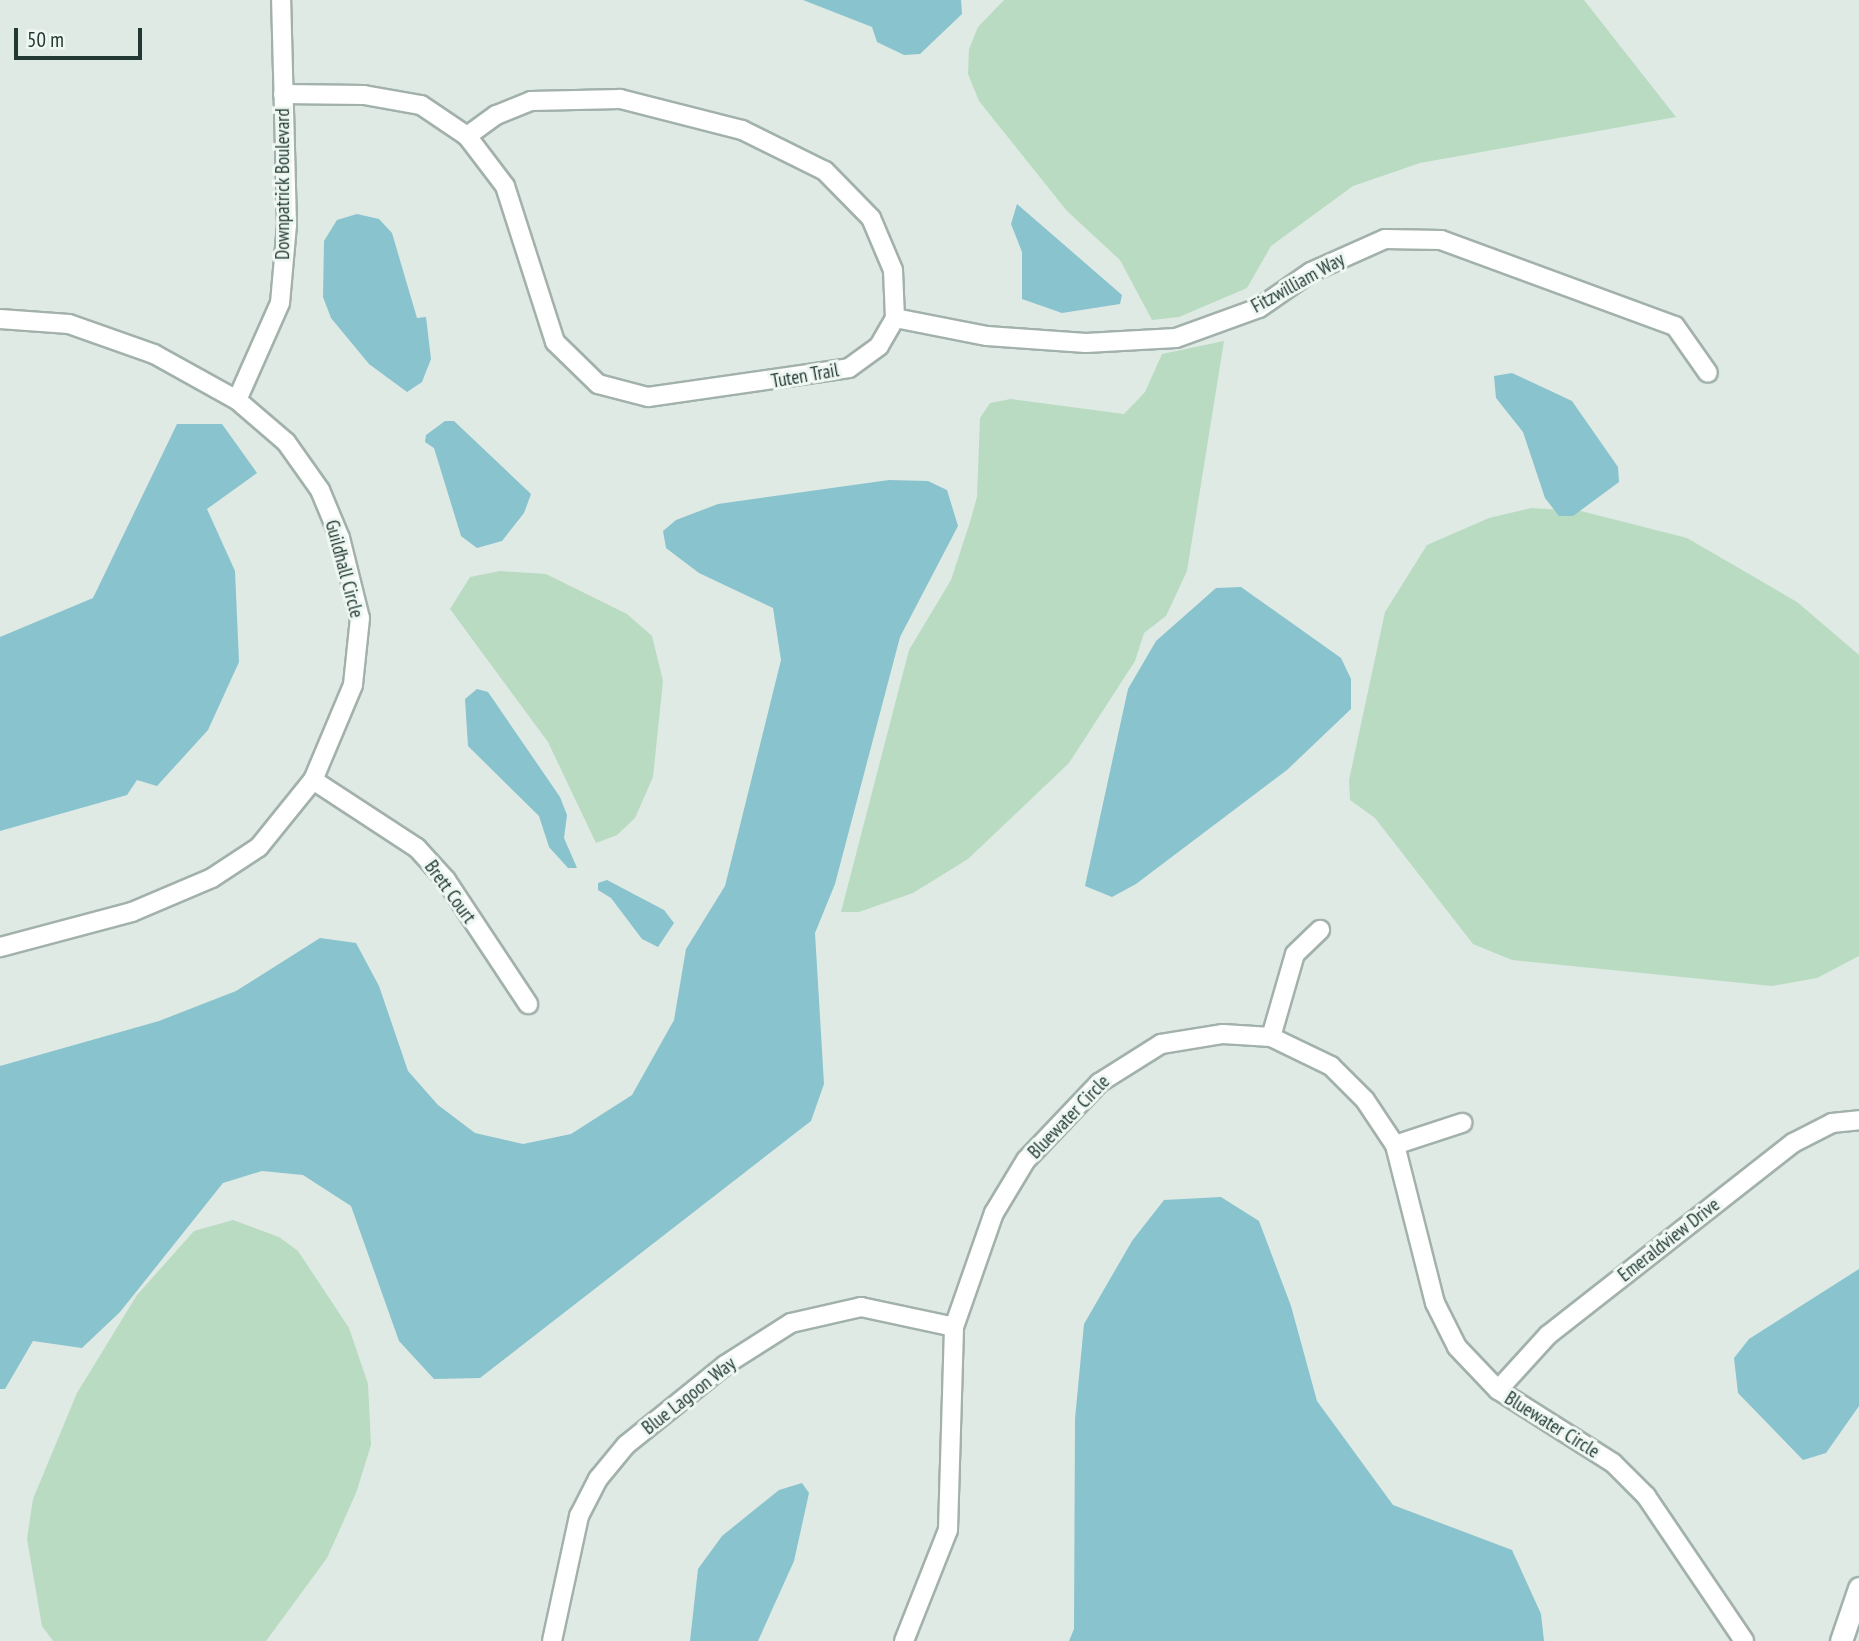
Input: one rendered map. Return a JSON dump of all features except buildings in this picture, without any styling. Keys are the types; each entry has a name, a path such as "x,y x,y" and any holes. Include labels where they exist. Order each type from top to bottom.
{"street":[{"name":"Downpatrick Boulevard","path":"237,400 280,303 287,225 281,0"},
{"name":"Tuten Trail","path":"283,94 363,95 421,105 467,136 505,186 555,342 598,384 648,397 849,368 879,346 895,318"},
{"path":"467,136 496,115 531,101 620,99 742,130 825,171 872,218 893,270 895,318"},
{"name":"Fitzwilliam Way","path":"895,318 987,336 1086,343 1176,338 1259,308 1311,272 1385,239 1441,240 1675,326 1708,373"},
{"name":"Guildhall Circle","path":"0,319 69,324 154,354 237,400 286,442 320,490 340,538 360,618 352,685 313,780 258,847 212,878 132,912 0,947"},
{"name":"Brett Court","path":"313,780 417,848 446,880 528,1004"},
{"path":"1271,1037 1295,954 1320,930"},
{"name":"Bluewater Circle","path":"904,1641 948,1531 954,1327 994,1213 1026,1160 1099,1083 1161,1044 1223,1034 1271,1037 1331,1066 1365,1100 1395,1145 1434,1303 1457,1347 1498,1390 1613,1464 1646,1496 1744,1641"},
{"name":"Emeraldview Drive","path":"1498,1390 1548,1335 1793,1143 1832,1123 1859,1120"},
{"path":"1395,1145 1462,1123"},
{"name":"Blue Lagoon Way","path":"552,1641 579,1516 598,1479 626,1445 725,1366 791,1323 861,1307 954,1327"},
{"path":"1842,1641 1859,1588"}],"green space":[{"path":"1004,0 1584,0 1676,117 1420,163 1353,186 1271,246 1247,288 1179,317 1152,320 1120,260 1067,211 979,101 968,74 969,49 978,27"},
{"path":"1224,341 1187,571 1166,616 1144,633 1135,661 1069,763 968,859 913,893 859,912 841,912 909,650 951,580 970,522 977,497 980,418 990,403 1011,399 1124,414 1145,392 1162,354"},
{"path":"1531,508 1581,511 1687,538 1797,602 1859,655 1859,956 1817,978 1772,986 1512,960 1473,944 1375,818 1350,800 1349,780 1385,612 1427,545 1489,518"},
{"path":"500,571 546,574 627,614 652,636 663,681 653,777 635,818 617,835 596,843 548,742 450,609 470,577"},
{"path":"233,1220 279,1237 298,1251 349,1328 368,1384 371,1445 356,1493 327,1558 266,1641 53,1641 42,1626 27,1539 33,1499 77,1393 137,1295 194,1231"}],"water":[{"path":"803,0 961,0 962,14 920,54 904,55 877,42 872,27"},
{"path":"1017,204 1122,295 1120,304 1062,313 1022,299 1022,252 1011,224"},
{"path":"357,214 379,219 392,233 417,318 426,317 431,359 422,382 407,392 369,364 331,318 323,297 324,241 337,220"},
{"path":"1512,373 1572,401 1618,467 1619,482 1573,516 1559,516 1545,498 1523,432 1496,398 1494,376"},
{"path":"445,421 454,421 531,494 524,513 502,541 477,548 461,536 434,448 425,442 426,435"},
{"path":"177,424 222,424 257,473 207,509 235,571 239,662 208,730 157,786 137,780 127,795 0,831 0,637 93,598"},
{"path":"889,480 928,481 947,490 958,526 900,637 835,884 815,933 824,1084 811,1121 480,1378 434,1379 399,1341 351,1206 303,1175 262,1171 223,1183 120,1312 82,1348 33,1341 5,1389 0,1389 0,1066 159,1021 236,991 320,938 356,943 379,986 408,1071 438,1105 475,1133 523,1144 571,1134 632,1095 674,1020 686,949 725,886 781,660 773,608 699,573 666,548 663,531 676,520 718,504"},
{"path":"1241,587 1341,658 1351,679 1351,709 1287,770 1136,884 1112,897 1085,886 1128,689 1156,641 1216,588"},
{"path":"477,689 488,692 560,797 567,815 564,838 577,868 568,868 549,847 539,816 468,746 465,699"},
{"path":"607,880 664,910 674,923 658,947 642,939 611,898 598,890 598,883"},
{"path":"1221,1197 1259,1221 1291,1306 1317,1401 1393,1505 1512,1550 1541,1614 1544,1641 1069,1641 1074,1629 1075,1419 1084,1324 1132,1241 1164,1200"},
{"path":"1859,1269 1859,1406 1826,1453 1803,1460 1738,1393 1734,1358 1749,1339"},
{"path":"802,1483 809,1493 794,1561 758,1641 690,1641 698,1569 722,1536 779,1490"}]}
